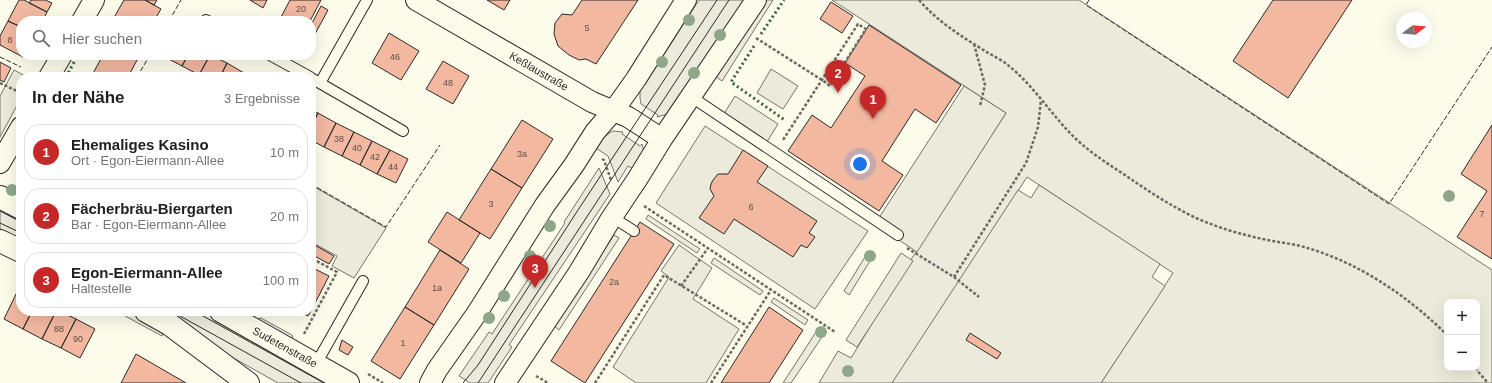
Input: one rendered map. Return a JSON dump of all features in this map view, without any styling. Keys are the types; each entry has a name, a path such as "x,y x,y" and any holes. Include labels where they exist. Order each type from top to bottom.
{"main road":[{"path":"0,197 16,205"},
{"path":"0,240 16,248"},
{"path":"155,316 169,324 248,383"},
{"name":"Sudetenstraße","path":"230,316 348,383"}],"street":[{"path":"85,16 94,0"},
{"name":"Keßlaustraße","path":"416,0 592,102 614,110 662,139"},
{"path":"430,383 437,370 477,313 545,204 636,79 686,0"},
{"path":"505,383 579,272 612,217 620,190 662,139 756,0"},
{"path":"52,72 59,60"},
{"path":"0,163 16,136"}],"lane":[{"path":"316,75 367,0"},
{"path":"279,60 300,72"},
{"path":"316,81 403,131"},
{"path":"690,96 898,235"},
{"path":"612,217 634,231"},
{"path":"316,364 363,281"}],"path":[{"path":"919,0 928,11 953,31 1008,65 1028,84 1054,116 1082,143 1098,157 1156,197 1196,218 1231,232 1303,246 1358,269 1388,287 1421,310 1444,332"},
{"path":"739,27 822,80 830,86 866,29 858,24 822,80 775,153"},
{"path":"974,44 985,85 980,106"},
{"path":"0,83 16,91"},
{"path":"954,277 1026,163 1038,127 1039,104 1041,100"},
{"path":"598,156 604,160 620,190 835,332"},
{"path":"898,235 903,246 954,277 979,297"},
{"path":"681,286 708,248"},
{"path":"316,261 337,272 316,310"},
{"path":"595,383 664,275 747,326"},
{"path":"710,383 771,290"},
{"path":"302,336 313,316"},
{"path":"1478,371 1488,383"}],"shaded area":[{"path":"699,0 747,0 671,113 657,117 658,115 641,104 640,91"},
{"path":"765,0 773,0 722,81 715,76"},
{"path":"832,0 1079,0 1492,270 1492,383 1101,383 1173,273 1027,177 893,383 819,383 838,351 851,358 912,258 1006,113"},
{"path":"771,69 798,86 783,109 757,93"},
{"path":"14,70 18,72 16,72 16,107 0,137 0,96"},
{"path":"964,86 1006,113 917,252 875,224"},
{"path":"735,96 778,124 765,145 722,117"},
{"path":"705,126 868,231 815,309 656,203"},
{"path":"613,131 623,132 622,134 640,146 642,144 645,155 637,171 628,166 618,182 608,156 596,148 605,136"},
{"path":"599,168 610,194 509,345 512,347 488,383 470,383 459,376 489,332 492,334 565,223 564,222"},
{"path":"1039,185 1160,264 1152,277 1165,286 1101,383 892,383 1018,190 1031,198"},
{"path":"316,188 386,228 354,278 332,266 337,256 316,245"},
{"path":"0,205 16,213 16,237 0,229"},
{"path":"648,215 700,249 697,253 646,219"},
{"path":"614,235 619,238 559,330 554,326"},
{"path":"679,245 712,268 693,299 739,329 706,383 636,383 613,367 669,277 661,271"},
{"path":"901,253 913,261 857,347 846,340"},
{"path":"865,257 870,261 849,295 844,291"},
{"path":"714,258 763,291 760,295 711,263"},
{"path":"774,298 808,320 805,325 771,302"},
{"path":"125,316 138,316 165,329 162,336"},
{"path":"170,316 215,316 333,383 278,383 230,356"},
{"path":"261,318 292,335 294,343 254,320"},
{"path":"816,332 822,337 791,383 783,383"}],"building":[{"path":"19,0 24,0 47,12 45,16 16,16 16,25 8,21"},
{"path":"31,0 45,0 52,3 47,12 29,3"},
{"path":"124,0 145,0 161,9 157,16 115,16"},
{"path":"145,0 157,0 154,5"},
{"path":"250,0 267,0 263,8"},
{"path":"290,0 321,0 313,16 282,16"},
{"path":"487,0 510,0 504,10"},
{"path":"582,0 638,0 596,64 586,59 579,60 569,55 558,46 554,34 555,23 562,14 572,15"},
{"path":"1273,0 1352,0 1288,98 1233,61"},
{"path":"831,2 853,16 842,33 820,19"},
{"path":"321,6 328,10 316,32 316,16"},
{"path":"8,21 16,25 16,53 0,45 0,36"},
{"path":"869,25 961,85 936,123 915,109 882,161 903,175 879,211 788,151 812,115 831,128 865,76 845,63"},
{"path":"389,33 419,51 401,80 372,63"},
{"path":"100,60 137,60 131,72 94,72"},
{"path":"171,60 185,60 182,66"},
{"path":"185,60 207,60 201,72 193,72 182,66"},
{"path":"207,60 221,60 227,63 222,72 201,72"},
{"path":"443,61 469,76 453,104 426,89"},
{"path":"0,62 11,68 4,82 0,80"},
{"path":"227,63 242,72 222,72"},
{"path":"318,113 336,123 324,147 316,143 316,117"},
{"path":"522,120 553,139 522,188 491,169"},
{"path":"336,123 354,132 342,156 324,147"},
{"path":"1492,125 1492,259 1457,237 1487,191 1461,174"},
{"path":"354,132 372,141 360,165 342,156"},
{"path":"372,141 390,150 377,174 360,165"},
{"path":"390,150 408,159 396,183 377,174"},
{"path":"743,150 768,166 757,182 817,221 809,233 815,237 807,248 801,245 793,257 734,219 724,234 699,218 714,196 710,189 713,180 718,174 728,174"},
{"path":"491,169 522,188 490,239 459,220"},
{"path":"447,212 480,233 461,263 428,242"},
{"path":"640,222 674,244 585,383 551,361"},
{"path":"316,246 334,256 329,264 316,257"},
{"path":"440,250 469,269 434,325 405,307"},
{"path":"316,270 329,276 316,301"},
{"path":"16,294 16,316 30,316 23,329 4,319"},
{"path":"405,307 434,325 400,379 371,361"},
{"path":"769,307 803,330 769,383 721,383"},
{"path":"30,316 54,316 42,339 23,329"},
{"path":"54,316 70,316 76,319 61,348 42,339"},
{"path":"76,319 95,329 80,358 61,348"},
{"path":"970,333 1001,353 997,359 966,340"},
{"path":"342,340 353,347 348,355 339,350"},
{"path":"136,354 186,383 121,383"}],"tram line":[{"path":"463,383 478,365 578,210 717,0"},
{"path":"478,383 729,0"},
{"path":"0,211 16,219"},
{"path":"0,223 16,231"},
{"path":"180,316 301,383"},
{"path":"203,316 324,383"}],"hedge":[{"path":"761,34 784,0"},
{"path":"754,46 731,82 786,121"},
{"path":"69,72 75,60"}],"fence":[{"path":"172,16 181,0"},
{"path":"1089,0 1086,5 1389,204 1492,47"},
{"path":"0,57 21,67"},
{"path":"140,72 147,60"},
{"path":"316,187 386,227 440,145"}],"place":[{"name":"Fächerbräu-Biergarten","path":"838,93"},
{"name":"Ehemaliges Kasino","path":"873,119"},
{"name":"Egon-Eiermann-Allee","path":"535,288"}]}
